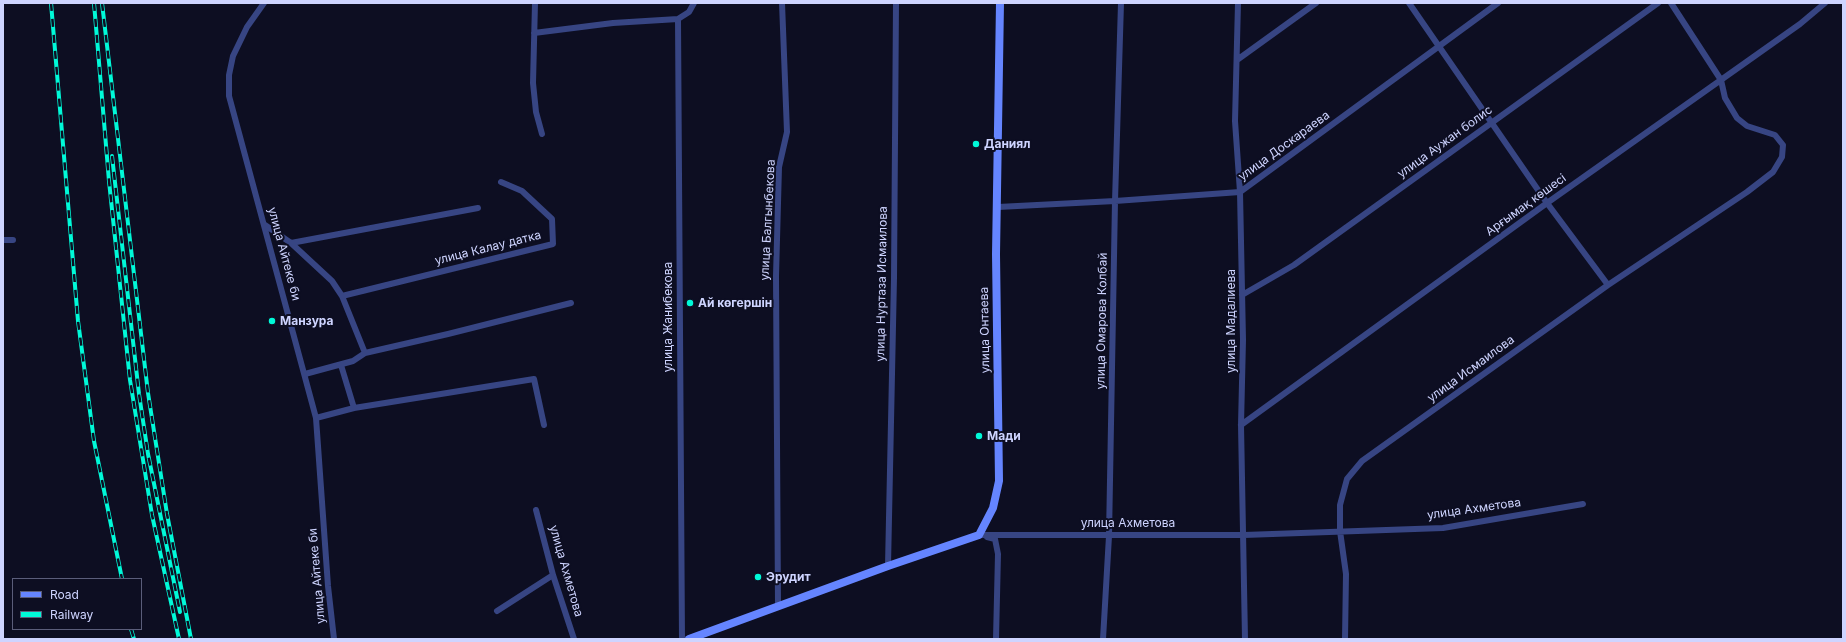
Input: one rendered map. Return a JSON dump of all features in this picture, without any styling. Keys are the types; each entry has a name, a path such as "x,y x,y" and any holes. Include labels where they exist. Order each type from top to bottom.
{"main road":[{"name":"улица Онтаева","path":"979,535 993,508 999,481 996,254 998,207 1000,3"},
{"name":"улица Ахметова","path":"690,639 888,566 979,535"}],"street":[{"name":"улица Айтеке би","path":"264,3 247,27 233,56 229,82 229,96 316,418 328,586 334,639"},
{"path":"535,3 533,83 536,112 542,134"},
{"path":"534,33 613,23 678,19 689,12 694,3"},
{"name":"улица Балгынбекова","path":"778,606 776,276 779,167 786,132 782,3"},
{"name":"улица Нуртаза Исмаилова","path":"888,566 894,278 896,3"},
{"name":"улица Омарова Колбай","path":"1103,639 1109,536 1115,201 1121,3"},
{"name":"улица Мадалиева","path":"1238,3 1235,121 1240,192 1243,340 1241,425 1245,639"},
{"path":"1237,60 1316,3"},
{"path":"1408,3 1440,46 1490,123 1608,285"},
{"name":"улица Доскараева","path":"998,207 1115,201 1240,192 1498,3"},
{"name":"улица Аужан болис","path":"1242,295 1294,265 1658,3"},
{"path":"1671,3 1722,80"},
{"name":"Арғымақ көшесі","path":"1241,425 1547,203 1800,24 1825,3"},
{"name":"улица Жанибекова","path":"678,19 682,639"},
{"name":"улица Исмаилова","path":"1345,639 1346,574 1340,531 1340,505 1347,479 1362,461 1608,285 1747,192 1773,172 1782,157 1783,145 1775,135 1747,126 1737,118 1725,98 1722,80"},
{"name":"улица Калау датка","path":"342,296 553,244 552,220 522,191 501,182"},
{"path":"291,243 478,208"},
{"path":"265,225 291,243 332,281 342,296 365,353"},
{"path":"3,240 14,240"},
{"path":"305,374 353,361 365,353 571,303"},
{"path":"341,364 354,408"},
{"path":"316,418 354,408 534,379 544,425"},
{"name":"улица Ахметова","path":"979,535 1244,535 1443,528 1583,504"},
{"name":"улица Ахметова","path":"536,510 553,575 574,639"},
{"path":"979,535 995,539 998,554 996,639"},
{"path":"497,611 553,575"}],"railway":[{"path":"51,3 78,321 94,441 122,578"},
{"path":"94,3 109,181 130,380 152,515 179,639"},
{"path":"102,3 148,393 167,514 191,639"},
{"path":"112,156 139,394 148,454 180,612"},
{"path":"131,630 134,639"}],"place":[{"name":"Даниял","path":"976,144"},
{"name":"Ай көгершін","path":"690,303"},
{"name":"Манзура","path":"272,321"},
{"name":"Мади","path":"979,436"},
{"name":"Эрудит","path":"758,577"}]}
